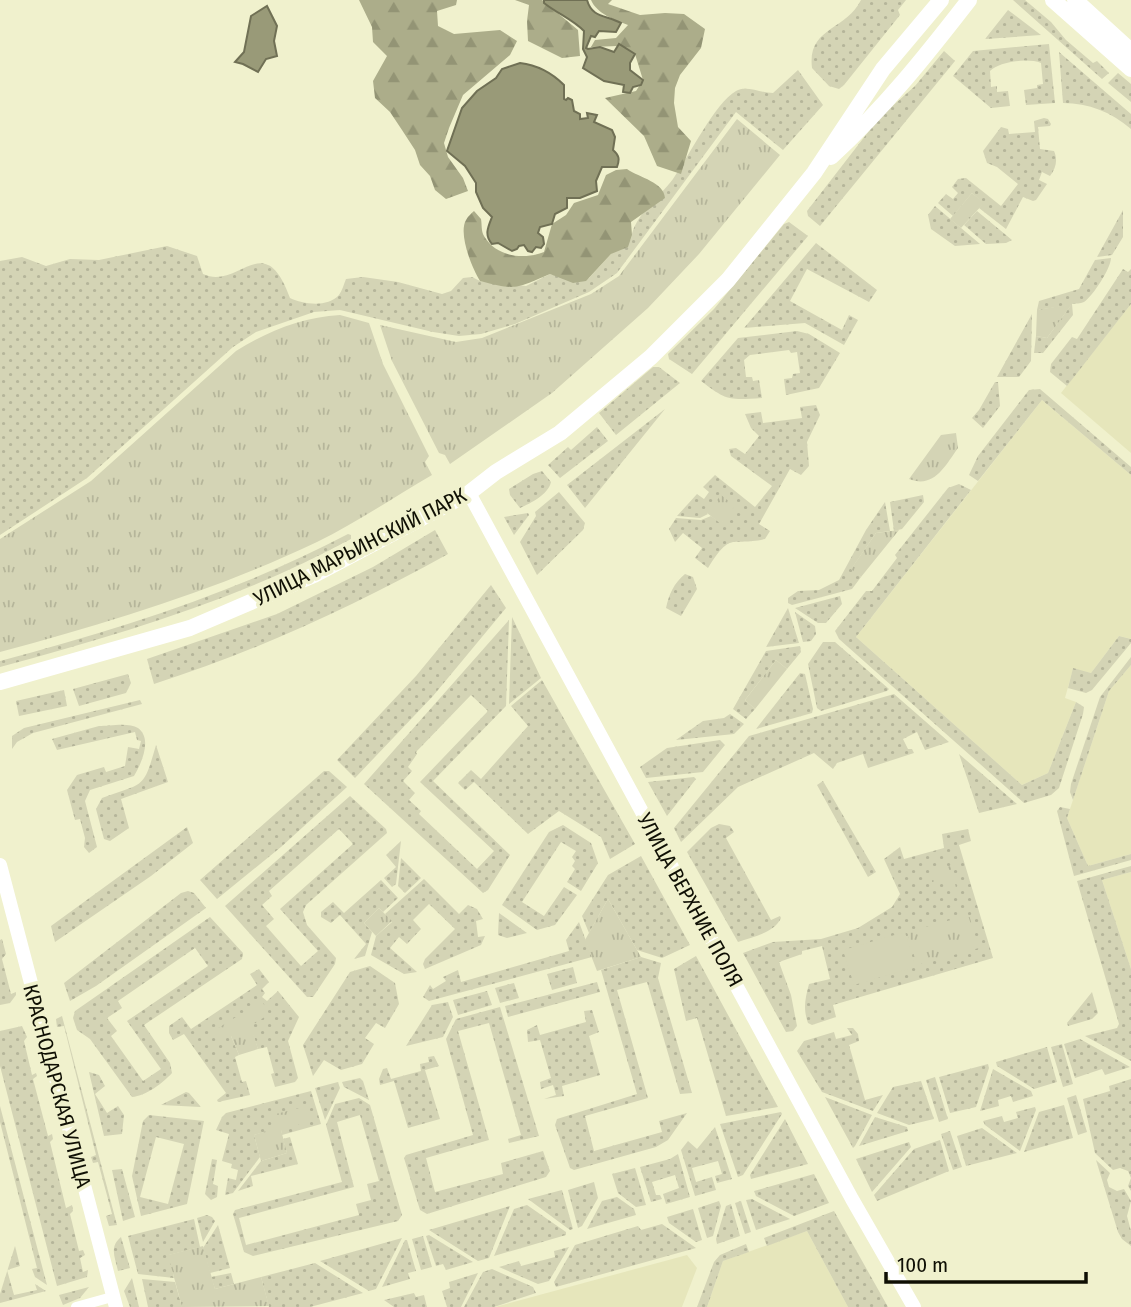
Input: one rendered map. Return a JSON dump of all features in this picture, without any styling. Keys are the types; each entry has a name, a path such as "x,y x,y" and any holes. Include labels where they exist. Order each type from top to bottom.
{"main road":[{"name":"УЛИЦА МАРЬИНСКИЙ ПАРК","path":"0,682 190,628 314,575 469,493 496,472 560,433 651,357 728,280 814,173 883,69 941,0"},
{"name":"УЛИЦА МАРЬИНСКИЙ ПАРК","path":"814,173 871,120 905,82 969,0"},
{"path":"1053,0 1131,69"},
{"path":"1075,0 1131,51"}],"street":[{"name":"УЛИЦА ВЕРХНИЕ ПОЛЯ","path":"469,493 852,1199 914,1307"},
{"name":"КРАСНОДАРСКАЯ УЛИЦА","path":"0,865 114,1302"},
{"path":"76,1307 114,1302"}],"shaded area":[{"path":"544,0 587,0 596,13 621,23 616,32 599,31 595,37 591,36 586,48 600,47 614,52 619,44 635,54 630,70 643,80 641,85 633,87 630,93 623,92 624,85 604,81 583,68 587,57 583,49 584,31 544,3"},
{"path":"267,6 277,26 274,41 277,56 266,59 258,72 235,62 244,52 251,16"},
{"path":"520,63 544,70 564,85 564,99 572,100 574,111 580,114 580,119 588,118 587,113 597,115 594,122 612,130 615,137 613,150 619,159 617,167 602,167 596,181 597,191 580,198 567,198 567,208 555,214 552,224 540,227 538,233 543,237 544,244 532,252 524,245 512,251 498,243 492,244 487,234 492,217 483,208 476,192 476,183 465,166 447,151 462,108 477,91 496,78 502,69"},
{"path":"1131,304 1131,453 1061,393"},
{"path":"1042,400 1131,475 1131,639 1119,636 1091,673 1073,669 1065,698 1076,702 1048,773 1022,785 856,637"},
{"path":"1131,665 1131,854 1088,866 1067,818 1109,691"},
{"path":"1131,872 1131,969 1102,880"},
{"path":"807,1231 848,1307 707,1307 723,1261"},
{"path":"687,1255 697,1268 682,1307 495,1307"}],"green space":[{"path":"359,0 457,0 456,5 437,11 438,26 454,34 500,30 517,41 510,55 463,95 444,143 448,157 463,178 468,191 446,199 435,190 430,176 420,165 415,150 402,130 390,112 375,98 373,81 387,56 373,42 372,27"},
{"path":"515,0 542,0 578,30 580,56 562,58 528,41 529,5"},
{"path":"591,0 612,0 608,4 640,15 684,14 705,29 701,48 680,75 675,88 674,103 678,127 691,141 681,174 657,166 644,136 605,98 636,91 643,80 635,54 618,46 591,47 595,40 616,38 628,25 602,13"},
{"path":"861,0 906,0 898,10 900,15 844,85 839,89 829,86 812,68 815,44 846,18"},
{"path":"1013,0 1025,0 1051,22 1066,40 1093,63 1097,61 1109,73 1102,79"},
{"path":"1008,10 1041,35 985,39"},
{"path":"1049,44 1055,103 1026,105 1024,90 1043,84 1041,63 1035,61 1007,63 990,71 991,87 997,86 997,92 1008,91 1010,106 991,108 953,76 973,51"},
{"path":"944,51 955,61 820,226 808,216 807,211 879,118 915,86"},
{"path":"1059,52 1131,114 1131,129 1099,110 1063,103"},
{"path":"798,70 823,105 783,150 736,112 617,273 589,292 515,324 481,334 459,336 433,332 340,310 314,312 256,332 233,347 87,478 0,535 0,261 22,257 46,266 70,259 99,260 167,246 197,256 203,274 216,277 228,275 250,265 261,263 270,266 280,277 290,298 315,304 334,299 346,279 363,277 398,282 442,294 451,291 463,278 472,277 480,281 526,286 550,274 579,282 589,278 611,254 631,239 642,214 673,179 711,118 728,97 740,89 773,93"},
{"path":"1118,73 1131,84 1131,102 1108,83"},
{"path":"1044,118 1051,124 1038,127 1040,149 1054,151 1055,167 1050,176 1042,172 1039,180 1047,184 1036,200 1023,197 1006,229 979,208 983,203 972,193 953,216 938,203 946,194 953,199 958,193 952,187 958,179 966,178 1001,206 1018,184 997,167 987,163 983,151 1001,127 1008,129 1009,134 1035,132 1034,121"},
{"path":"737,119 780,155 699,254 648,308 552,393 450,464 445,455 439,453 392,361 380,325 456,342 482,338 591,294 619,276"},
{"path":"627,169 656,184 665,198 631,222 632,235 628,247 611,254 586,281 573,283 550,274 510,287 480,281 470,260 464,234 466,220 474,211 481,219 484,236 496,248 519,256 544,252 552,224 566,215 574,203 598,195 606,175"},
{"path":"972,193 984,203 961,228 950,219"},
{"path":"935,206 980,244 955,246 931,229 928,215"},
{"path":"1123,210 1123,237 1112,255 1097,257"},
{"path":"977,211 1012,240 986,244 964,225"},
{"path":"789,222 808,236 692,374 669,359 668,354 714,309 784,224"},
{"path":"816,243 877,290 869,302 807,269 790,301 842,330 849,315 858,320 844,345 805,323 744,328"},
{"path":"1111,258 1105,275 1092,294 1084,302 1072,304 1073,315 1043,353 1034,353 1036,336 1047,338 1071,305 1037,310 1039,301 1079,289 1095,260"},
{"path":"1123,269 1128,272 1131,269 1131,304 1067,386 1050,372 1051,364 1072,337 1077,339"},
{"path":"1072,304 1047,338 1036,336 1037,310"},
{"path":"1032,314 1031,361 1019,377 997,377"},
{"path":"340,315 369,323 383,364 429,456 425,462 432,475 332,535 240,575 121,617 0,652 0,539 91,481 236,351 286,326"},
{"path":"797,331 809,334 840,353 819,388 786,395 784,379 800,373 797,352 791,353 789,350 750,355 744,360 746,377 752,377 753,381 759,380 762,398 729,398 701,381 738,338"},
{"path":"653,367 659,367 680,383 616,435 599,413"},
{"path":"995,382 998,382 1000,406 983,428 972,418"},
{"path":"1040,389 1131,467 1131,475 1042,400 978,481 969,475 978,456 1029,390"},
{"path":"816,405 820,415 807,442 809,466 801,475 790,469 759,524 770,531 765,539 727,544 708,568 695,558 702,548 683,533 675,542 669,529 676,518 701,520 711,516 721,523 734,506 707,513 700,518 677,516 697,494 704,499 709,492 703,487 715,475 755,507 772,486 731,456 729,449 736,448 745,454 759,436 751,428 745,414 761,412 763,423 802,418 800,407"},
{"path":"665,409 585,508 567,485"},
{"path":"597,427 608,441 560,478 548,465 568,447 571,450"},
{"path":"956,433 958,448 938,474 925,481 909,479 941,435"},
{"path":"542,471 551,482 549,487 539,498 520,508 510,495 509,489"},
{"path":"959,484 971,490 856,637 1022,785 1048,773 1076,702 1084,707 1059,788 1051,795 1024,803 839,639 835,631 866,591 872,591 897,558 895,555 948,488"},
{"path":"559,492 585,523 583,530 537,575 520,542 536,516 535,512"},
{"path":"721,495 735,506 721,524 707,513"},
{"path":"923,495 924,502 902,529 894,531 890,502"},
{"path":"885,502 890,531 876,533 852,568 861,577 852,589 792,605 788,603 788,598 798,591 819,590 839,580 866,530"},
{"path":"529,515 514,535 504,517"},
{"path":"435,530 448,554 377,592 268,642 154,684 147,659 277,614 373,567"},
{"path":"899,530 861,577 851,569 876,533"},
{"path":"348,534 351,539 267,580 223,597 135,628 0,667 0,661 89,636 221,591"},
{"path":"685,574 693,577 697,589 681,616 666,608 673,589"},
{"path":"491,585 506,608 433,696 355,778 337,760 416,676"},
{"path":"840,596 842,604 826,623 818,623 795,608"},
{"path":"788,608 799,643 766,647"},
{"path":"795,612 815,626 816,634 811,641 803,642"},
{"path":"512,617 541,678 509,704"},
{"path":"509,620 506,706 433,781 510,855 488,890 483,893 364,784","holes":["471,695 488,711 420,782 494,851 477,869 419,814 421,811 409,800 415,793 403,781 412,771 408,767 416,752"]},
{"path":"1119,636 1131,639 1131,643 1092,690 1086,693 1068,688 1073,668 1091,673"},
{"path":"823,642 835,642 889,689 821,711 817,708 808,664"},
{"path":"800,646 801,652 787,669 776,660 745,700 755,709 746,719 733,709 766,651"},
{"path":"1131,657 1131,665 1109,691 1073,800 1071,784 1100,697"},
{"path":"776,660 787,669 755,709 745,700"},
{"path":"800,673 805,674 812,713 756,729"},
{"path":"128,674 131,683 126,693 79,706 73,689"},
{"path":"542,680 635,844 610,859 601,837 559,811 528,834 474,782 465,790 458,783 471,770 481,779 528,726 511,706"},
{"path":"64,690 67,706 19,716 16,701"},
{"path":"894,694 949,742 925,750 917,732 903,739 908,749 912,749 914,753 868,768 863,754 837,763 833,769 814,753 738,787 681,842 674,828 749,736"},
{"path":"140,700 142,704 33,733 17,742 12,749 12,736 24,728"},
{"path":"730,714 744,724 734,734 676,740 703,721 724,718"},
{"path":"99,726 134,726 145,738 145,745 134,776 90,790 85,801 97,847 89,853 84,847 85,838 80,819 75,820 67,790 77,775 104,767 106,772 125,766 128,747 139,749 141,741 137,740 135,732 57,750 52,739"},
{"path":"720,740 725,745 703,772 646,778 640,767 667,748"},
{"path":"156,745 168,782 121,799 129,828 110,841 104,839 96,809 102,798 140,783 148,770"},
{"path":"959,754 1017,804 979,813"},
{"path":"324,771 329,771 347,787 281,847 217,899 200,880"},
{"path":"694,777 696,779 667,816 648,782"},
{"path":"823,781 876,872 868,877 817,785"},
{"path":"350,796 386,829 387,833 306,905 303,912 307,925 336,958 335,964 313,997 307,997 225,906","holes":["339,829 353,844 280,909 318,951 301,966 266,926 274,919 262,905 272,896 269,891"]},
{"path":"1060,807 1070,809 1067,818 1088,866 1131,854 1131,860 1074,876 1057,811"},
{"path":"719,824 730,826 734,832 726,838 771,920 780,916 781,918 768,931 738,942 687,852 711,828"},
{"path":"563,825 591,843 598,863 581,891 567,882 575,869 572,866 575,861 572,857 576,851 561,842 522,902 544,916 564,887 577,895 555,925 537,930 502,905 549,832"},
{"path":"187,827 193,843 151,876 55,942 51,926"},
{"path":"968,829 971,841 959,845 993,958 833,1005 836,1017 812,1025 808,1023 805,1008 809,984 830,979 822,946 802,951 802,954 779,962 791,995 797,1026 793,1031 786,1032 743,953 773,942 821,939 858,928 892,907 900,894 884,859 900,847 904,859 944,848 942,834"},
{"path":"401,841 396,884 392,887 384,878 396,867 386,855"},
{"path":"641,856 690,945 662,958 637,950 608,899 589,933 582,916 608,875"},
{"path":"401,858 421,878 405,893 398,886"},
{"path":"951,866 956,888 946,890 943,880 932,882 930,871"},
{"path":"1131,866 1131,872 1102,880 1131,969 1131,1061 1085,1036 1117,1028 1119,1024 1077,881"},
{"path":"424,879 459,914 468,905 477,909 483,919 476,921 478,937 485,936 481,945 425,969 425,959 455,929 429,904 413,920 421,929 407,944 399,937 390,948 417,972 404,974 371,955 376,936 392,922 385,914"},
{"path":"381,880 398,898 383,912 379,908 364,923 372,932 365,956 354,959 366,944 340,915 331,923 321,917 321,912 333,902 344,913"},
{"path":"181,893 194,893 206,908 96,986 70,1001 64,983"},
{"path":"608,899 641,957 597,971 585,940"},
{"path":"379,908 392,921 376,936 364,923"},
{"path":"499,913 527,933 507,938 498,935"},
{"path":"969,915 979,948 917,965 907,932"},
{"path":"210,917 243,953 242,959 144,1025 170,1063 172,1073 143,1094 132,1097 90,1039 77,1030 73,1018 75,1011","holes":["195,948 208,966 127,1021 161,1069 143,1081 111,1036 117,1031 107,1018 122,1008 118,1001"]},
{"path":"579,922 592,957 429,1001 423,997 430,985 433,989 446,981 443,977 458,970 461,982 569,951 566,940"},
{"path":"905,932 915,967 854,985 843,950"},
{"path":"2,939 6,954 2,959 11,994 16,992 16,995 10,1003 0,1005 0,940"},
{"path":"696,956 778,1107 726,1116 697,1018 686,1021 674,969"},
{"path":"641,957 661,963 658,978 692,1093 680,1094 647,982 617,990 648,1098 585,1116 594,1151 662,1132 659,1121 687,1113 668,1140 656,1147 574,1170 570,1168 555,1125 557,1119 637,1094 601,970"},
{"path":"370,966 395,983 399,1004 385,1028 376,1023 365,1038 374,1044 362,1064 341,1070 324,1060 313,1076 303,1045 350,972"},
{"path":"573,967 577,983 552,990 547,974"},
{"path":"259,969 269,982 262,989 265,993 262,997 267,1001 278,991 299,1017 288,1041 298,1078 295,1082 275,1087 267,1047 258,1049 250,1026 231,1036 239,1055 235,1057 242,1082 246,1081 250,1095 218,1102 226,1093 184,1034 173,1040 169,1026 182,1017 191,1029 257,985 250,974"},
{"path":"597,982 600,992 508,1017 505,1006"},
{"path":"514,983 519,998 500,1003 495,988"},
{"path":"487,991 492,1005 458,1015 453,1000"},
{"path":"1092,992 1098,1013 1092,1019 1068,1026 1067,1023"},
{"path":"262,1001 269,1014 251,1026 258,1049 239,1055 231,1036 210,1033"},
{"path":"448,1002 453,1017 443,1037 406,1046 432,1005"},
{"path":"500,1007 539,1136 509,1143 508,1139 521,1135 489,1023 458,1031 489,1140 426,1158 435,1192 503,1174 501,1163 543,1151 550,1171 546,1177 427,1214 420,1210 404,1158 406,1155 473,1135 446,1039 456,1019"},
{"path":"592,1010 599,1032 589,1036 600,1075 562,1086 564,1096 544,1099 556,1095 553,1085 541,1089 540,1082 551,1078 540,1040 528,1042 527,1030 537,1025 540,1035 586,1022 584,1011"},
{"path":"62,1016 117,1225 109,1226 106,1216 112,1214 98,1162 93,1163 91,1157 96,1155 64,1026 57,1027 56,1019"},
{"path":"22,1026 27,1037 24,1041 32,1075 36,1073 37,1076 33,1079 48,1136 52,1134 53,1139 50,1142 66,1208 72,1205 73,1211 70,1214 79,1251 83,1250 85,1255 80,1258 83,1272 88,1270 87,1277 57,1286 0,1066 0,1031"},
{"path":"847,1028 853,1028 858,1034 859,1041 849,1045 865,1100 883,1095 873,1111 822,1092 797,1051 804,1041 834,1032 836,1039 852,1035"},
{"path":"1080,1039 1130,1067 1105,1075 1102,1069 1075,1078 1064,1044"},
{"path":"1062,1044 1073,1084 1063,1087 1051,1047"},
{"path":"1047,1047 1057,1082 1034,1089 997,1066 996,1062"},
{"path":"434,1056 439,1066 425,1070 440,1119 408,1128 394,1081 380,1085 379,1079 383,1069 387,1068 391,1079 421,1071 420,1064 429,1062 428,1057"},
{"path":"988,1064 976,1107 950,1113 939,1077"},
{"path":"993,1069 1031,1091 1033,1096 1013,1102 1011,1096 998,1100 999,1106 980,1111"},
{"path":"89,1072 99,1075 105,1086 95,1094 107,1113 118,1106 124,1115 122,1134 104,1136"},
{"path":"935,1077 948,1119 939,1122 926,1080"},
{"path":"360,1078 369,1100 344,1087 342,1082"},
{"path":"1131,1079 1131,1178 1128,1171 1120,1168 1113,1170 1095,1153 1083,1099 1110,1091 1109,1086"},
{"path":"921,1081 934,1119 909,1125 877,1113 893,1087"},
{"path":"338,1082 340,1088 325,1120 315,1088"},
{"path":"311,1091 321,1124 282,1135 281,1130 275,1129 254,1135 260,1157 233,1193 225,1195 228,1178 236,1180 238,1170 231,1168 232,1164 222,1161 229,1134 216,1130 222,1117 226,1113"},
{"path":"186,1092 201,1107 161,1105"},
{"path":"1076,1095 1087,1132 1078,1135 1067,1098"},
{"path":"825,1097 872,1115 853,1148"},
{"path":"359,1098 370,1105 402,1215 398,1221 253,1256 244,1252 233,1214 235,1210 342,1182 326,1125 335,1104","holes":["360,1115 379,1181 367,1184 371,1200 356,1204 359,1215 246,1245 239,1218 354,1187 337,1122"]},
{"path":"1064,1105 1073,1138 1024,1152 1039,1112"},
{"path":"0,1106 47,1285 35,1277 32,1269 37,1268 0,1122"},
{"path":"307,1106 311,1121 281,1130 287,1153 261,1161 254,1135 275,1128 272,1115"},
{"path":"1035,1107 1020,1151 983,1121 1002,1116 1004,1122 1018,1118 1016,1112"},
{"path":"781,1112 743,1175 738,1177 720,1124"},
{"path":"149,1115 204,1121 187,1204 141,1216 132,1176 143,1121","holes":["156,1137 184,1144 168,1204 140,1197"]},
{"path":"875,1117 907,1127 908,1131 859,1146"},
{"path":"785,1119 808,1164 751,1179 750,1175"},
{"path":"715,1127 732,1179 717,1183 715,1176 722,1174 718,1161 692,1168 696,1182 712,1177 716,1190 695,1196 681,1150 688,1141 697,1149"},
{"path":"982,1128 1017,1153 966,1166 957,1136"},
{"path":"950,1131 962,1167 953,1170 941,1134"},
{"path":"290,1137 298,1164 251,1176 253,1186 238,1191 261,1161 287,1153 283,1139"},
{"path":"940,1140 949,1171 877,1201 874,1195 914,1149"},
{"path":"909,1142 911,1147 872,1192 856,1159"},
{"path":"678,1154 690,1197 666,1204 663,1194 679,1188 675,1175 652,1182 656,1195 660,1195 662,1199 651,1202 640,1167 670,1159"},
{"path":"212,1159 217,1160 213,1184 218,1186 217,1197 211,1200 205,1194"},
{"path":"1096,1160 1110,1173 1107,1180 1109,1187 1117,1191 1124,1189 1131,1201 1127,1216 1131,1246 1118,1232"},
{"path":"635,1168 646,1205 636,1207 618,1193 612,1174"},
{"path":"122,1169 135,1217 123,1221 112,1170"},
{"path":"814,1174 829,1203 794,1216 756,1196 754,1191"},
{"path":"594,1182 598,1198 582,1226 578,1228 568,1190"},
{"path":"562,1190 573,1229 570,1230 528,1199"},
{"path":"617,1197 634,1209 636,1215 587,1229 602,1201"},
{"path":"752,1199 790,1219 756,1230 746,1200"},
{"path":"719,1201 721,1206 713,1236 707,1238 698,1208"},
{"path":"741,1201 751,1232 745,1234 735,1203"},
{"path":"731,1204 740,1236 717,1244 716,1239 726,1206"},
{"path":"527,1205 566,1232 566,1235 494,1256 514,1209"},
{"path":"510,1206 489,1258 478,1261 429,1230"},
{"path":"693,1209 702,1240 696,1242 669,1223 667,1217"},
{"path":"834,1211 888,1307 848,1307 807,1231 767,1246 764,1238"},
{"path":"207,1215 215,1221 203,1242 197,1218"},
{"path":"194,1219 200,1247 169,1255 174,1278 138,1274 128,1236"},
{"path":"662,1224 696,1248 556,1287 554,1282 575,1245 638,1226 641,1230"},
{"path":"218,1225 230,1268 210,1273 203,1248"},
{"path":"429,1235 473,1262 446,1270 443,1264 436,1266 426,1236"},
{"path":"423,1236 432,1267 421,1270 412,1239"},
{"path":"121,1237 130,1268 118,1271 114,1248"},
{"path":"402,1238 376,1289 369,1291 320,1261"},
{"path":"405,1240 416,1271 408,1273 410,1279 382,1287"},
{"path":"746,1244 749,1252 723,1261 707,1307 697,1307 714,1262 720,1255"},
{"path":"15,1246 20,1266 8,1270"},
{"path":"203,1246 215,1289 261,1277 269,1306 182,1307 168,1255"},
{"path":"569,1247 549,1281 538,1284 499,1267 519,1261 521,1266 555,1257 554,1251"},
{"path":"315,1263 363,1293 310,1307 269,1307 261,1277"},
{"path":"492,1269 533,1287 536,1293 494,1307 464,1307 483,1272"},
{"path":"7,1271 14,1295 37,1290 35,1284 46,1291 0,1303"},
{"path":"231,1273 234,1284 215,1289 211,1277"},
{"path":"478,1273 461,1307 447,1307 442,1291 450,1288 449,1282"},
{"path":"132,1278 139,1307 130,1307 124,1291"},
{"path":"142,1279 175,1282 182,1307 148,1307"},
{"path":"89,1287 80,1298 63,1305 59,1295"},
{"path":"414,1293 416,1297 424,1295 427,1307 394,1307 384,1300"}]}
